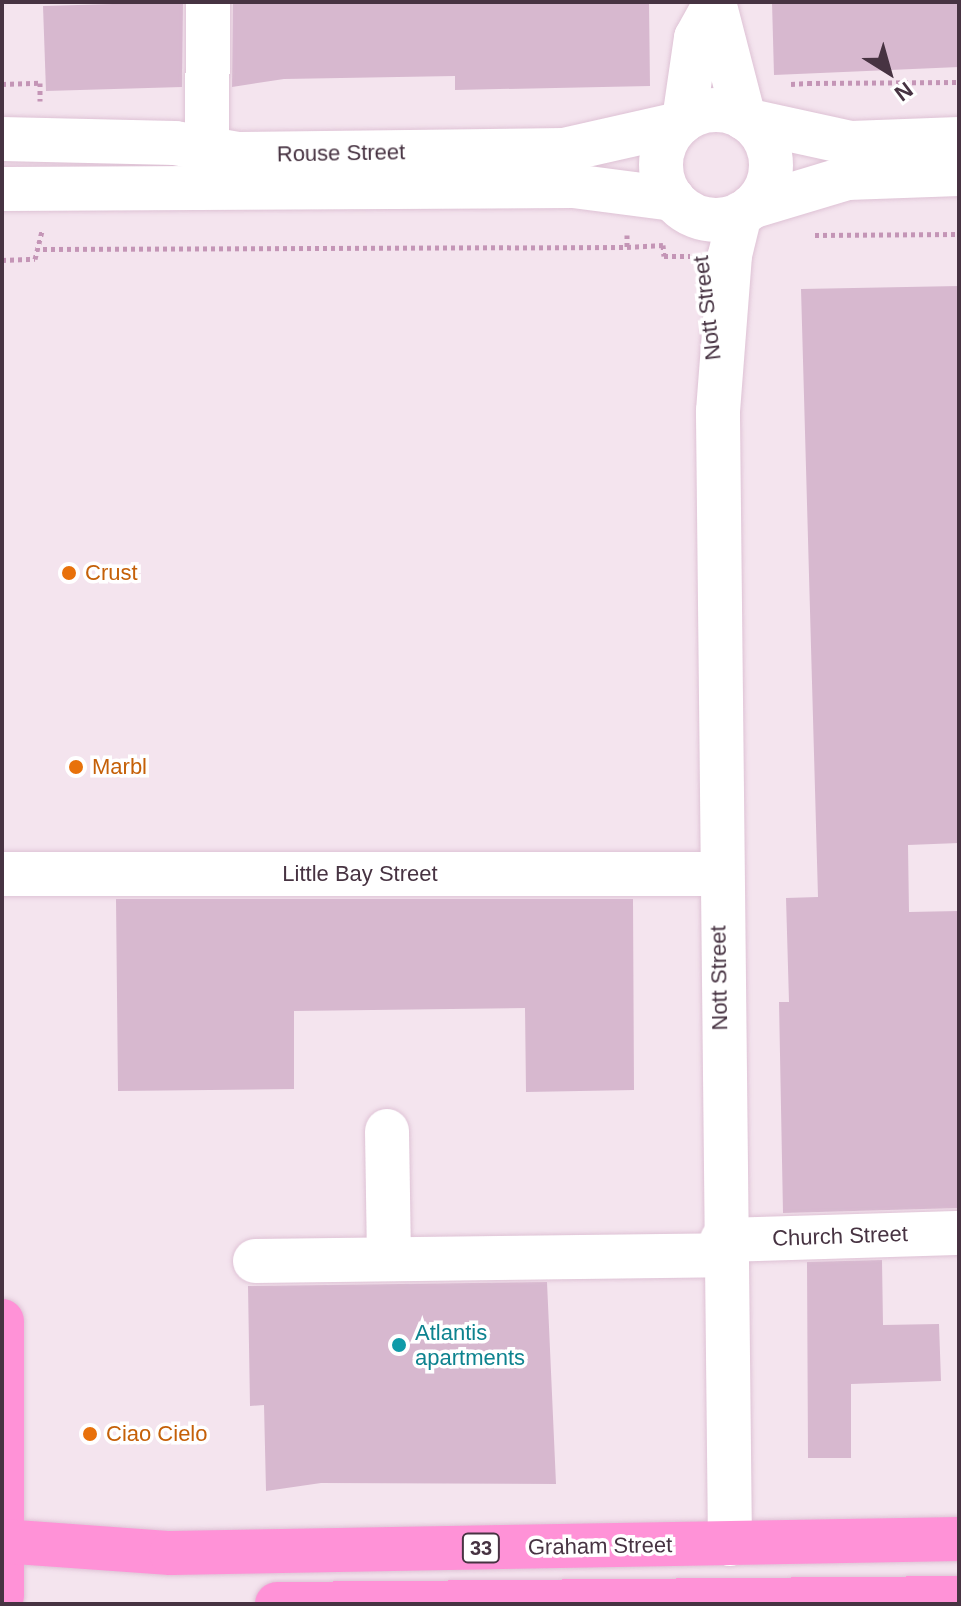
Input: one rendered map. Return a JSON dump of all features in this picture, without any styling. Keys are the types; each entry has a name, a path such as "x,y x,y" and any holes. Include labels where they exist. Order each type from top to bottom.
{"main road":[{"path":"2,1321 2,1596"},
{"name":"Graham Street","path":"3,1541 171,1553 959,1539"},
{"path":"277,1604 959,1598"}],"street":[{"path":"207,147 208,2"},
{"path":"714,4 729,36 747,119 771,163 745,210"},
{"path":"714,4 696,38 681,122 661,160 678,204 715,220 847,178 959,174"},
{"path":"681,122 708,110 842,142 959,139"},
{"name":"Rouse Street","path":"2,139 207,147 258,155 564,150 681,122"},
{"name":"Rouse Street","path":"2,189 573,186 678,204"},
{"name":"Nott Street","path":"678,204 702,256 718,411"},
{"name":"Nott Street","path":"730,1544 722,1247 718,874 718,411 730,255 745,210"},
{"name":"Little Bay Street","path":"2,874 718,874"},
{"path":"387,1131 389,1258"},
{"name":"Church Street","path":"255,1261 722,1247 959,1233"}],"path":[{"path":"2,260 35,259 43,249 627,247"}],"building":[{"path":"183,2 182,87 46,91 43,6"},
{"path":"233,2 649,2 650,86 455,90 455,76 284,79 232,87"},
{"path":"772,2 959,2 959,67 774,75"},
{"path":"959,286 959,843 908,845 909,912 959,911 959,1208 783,1213 779,1002 789,1002 786,898 818,897 801,289"},
{"path":"116,899 633,899 634,1090 526,1092 525,1008 294,1011 294,1089 118,1091"},
{"path":"882,1260 883,1325 939,1324 941,1381 851,1384 851,1458 808,1458 807,1262"},
{"name":"Atlantis apartments","path":"547,1282 556,1484 321,1483 266,1491 264,1405 250,1406 248,1286"}],"place":[{"name":"Crust","path":"69,573"},
{"name":"Marbl","path":"76,767"},
{"name":"Atlantis apartments","path":"399,1345"},
{"name":"Ciao Cielo","path":"90,1434"}]}
